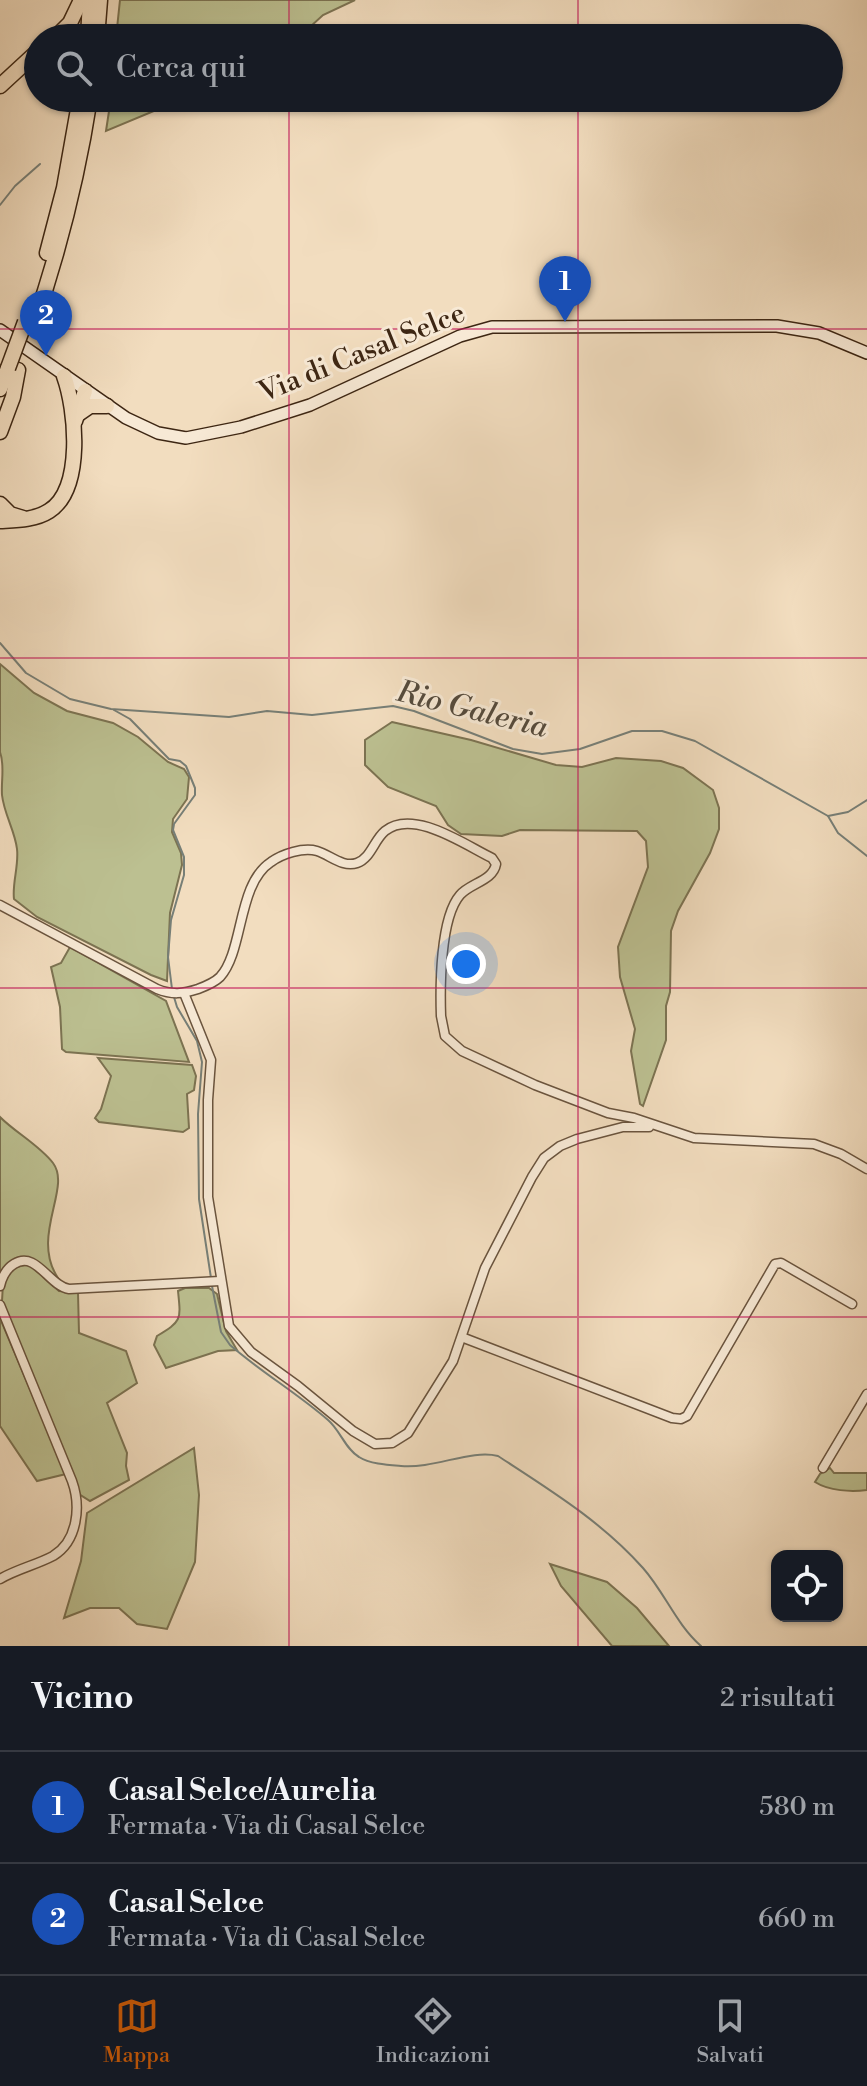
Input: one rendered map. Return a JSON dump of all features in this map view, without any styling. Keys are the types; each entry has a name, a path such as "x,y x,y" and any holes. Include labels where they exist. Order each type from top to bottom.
{"highway":[{"path":"69,24 81,0"},
{"path":"89,24 90,0"},
{"path":"98,24 100,0"},
{"path":"0,86 22,64"},
{"path":"64,188 71,112"},
{"path":"29,325 64,188 78,112"},
{"path":"0,417 13,369 55,261 73,193 87,112"},
{"path":"0,389 13,369"},
{"path":"0,432 13,397 13,369"},
{"path":"64,376 74,416"},
{"path":"0,521 27,518 49,511 66,493 72,471 74,416 78,396 85,391"},
{"path":"74,416 90,406 107,406"},
{"path":"0,504 10,514 27,518"}],"main road":[{"name":"Via di Casal Selce","path":"0,330 107,406 158,433 186,438 211,435 310,405 460,336 503,326 777,326 819,333 867,353"}],"street":[{"path":"0,905 157,989 177,993 214,982 222,974 256,877 267,864 285,855 308,850 353,864 366,857 381,836 392,827 410,824 426,826 492,858 496,864 493,873 460,894 450,915 445,949 442,1027 448,1039 462,1051 535,1085 608,1113 694,1138 807,1143 834,1150 867,1169"},
{"path":"177,993 212,1062 208,1100 208,1185 214,1282 227,1321 240,1341 353,1431 375,1444 392,1443 408,1433 453,1361 464,1338 485,1268 544,1158 560,1146 577,1139 623,1127 653,1125"},
{"path":"0,1286 8,1269 26,1260 36,1264 56,1285 65,1289 214,1282"},
{"path":"464,1338 681,1419 686,1417 775,1264 781,1263 852,1304"},
{"path":"0,1305 72,1481 78,1506 73,1530 59,1552 0,1579"},
{"path":"823,1468 867,1394"}],"green space":[{"path":"120,0 355,0 323,15 313,24 117,24"},
{"path":"109,112 151,112 106,131"},
{"path":"0,664 34,693 67,711 113,723 138,737 168,762 184,769 189,777 187,799 173,819 172,832 181,853 182,865 170,913 167,981 37,917 14,899 17,849 2,795"},
{"path":"392,722 471,740 556,765 582,767 616,758 661,761 683,768 713,790 719,808 719,829 671,931 666,1040 643,1106 640,1104 631,1051 635,1029 620,977 618,947 648,867 646,841 637,831 520,830 502,836 461,834 448,825 436,806 388,787 365,765 365,740"},
{"path":"70,947 166,1001 189,1062 66,1052 62,1049 60,1007 51,967 61,963"},
{"path":"98,1058 192,1065 196,1076 194,1090 187,1094 189,1128 183,1132 99,1122 95,1118 101,1109 111,1076"},
{"path":"0,1117 47,1157 58,1173 48,1246 58,1278 54,1279 35,1263 11,1262 0,1273"},
{"path":"29,1264 59,1291 78,1293 79,1333 126,1351 137,1383 107,1403 127,1453 129,1480 90,1501 79,1494 2,1301 3,1284 13,1268"},
{"path":"209,1288 217,1294 226,1331 237,1350 218,1351 166,1368 154,1345 157,1336 178,1319 178,1291"},
{"path":"0,1314 66,1474 37,1481 0,1426"},
{"path":"194,1448 199,1495 195,1562 167,1629 137,1624 119,1608 90,1608 64,1618 81,1561 87,1513"},
{"path":"830,1468 834,1473 867,1473 867,1490 840,1490 815,1482 820,1474"},
{"path":"550,1564 607,1582 637,1608 669,1646 612,1646 561,1586"}],"waterway":[{"path":"0,205 15,186 40,164"},
{"name":"Rio Galeria","path":"0,643 26,673 70,699 111,709 229,717 267,711 312,715 393,706 513,749 542,754 580,749 632,731 662,731 695,741 828,816 838,833 867,856"},
{"path":"114,710 130,719 169,759 186,766 195,788 195,795 173,830 184,857 184,875 171,920 168,957 172,989"},
{"path":"828,816 848,812 867,800"},
{"path":"174,997 197,1041 202,1062 198,1114 199,1199 211,1278"},
{"path":"212,1286 221,1332 230,1345 328,1420 354,1454 374,1463 401,1466 426,1465 476,1455 498,1456 610,1535 643,1568 684,1628 701,1646"}],"place":[{"name":"Casal Selce/Aurelia","path":"565,322"},
{"name":"Casal Selce","path":"46,356"}]}
